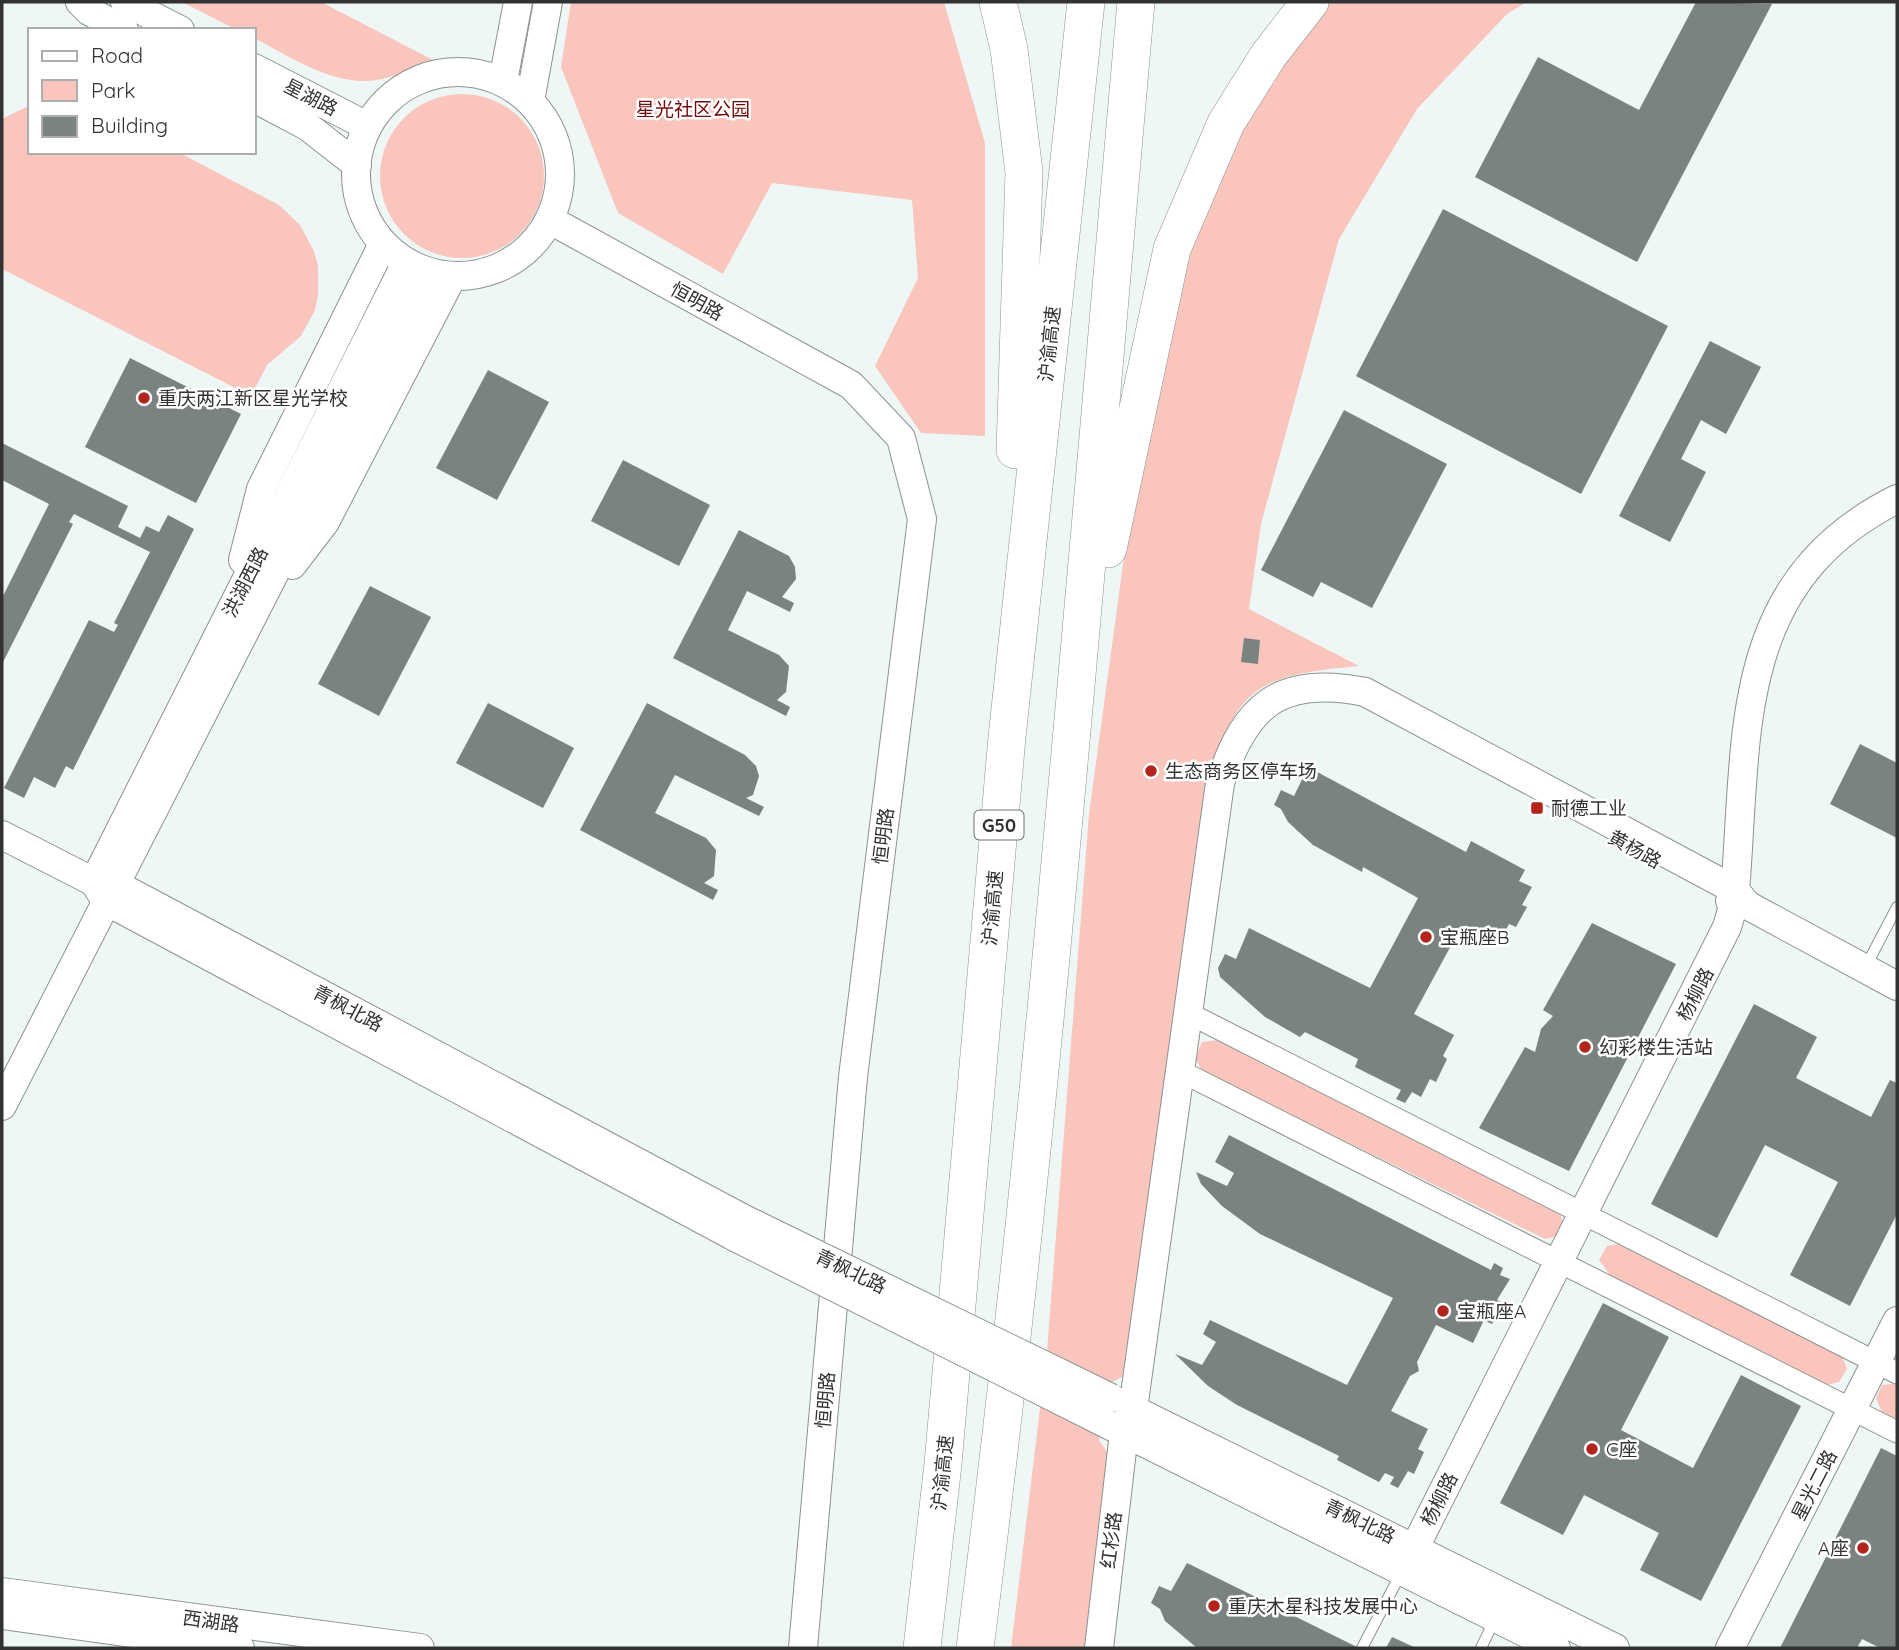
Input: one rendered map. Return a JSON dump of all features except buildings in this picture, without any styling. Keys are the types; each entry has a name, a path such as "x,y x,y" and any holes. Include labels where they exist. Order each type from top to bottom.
{"highway":[{"path":"998,2 1009,49 1024,172 1007,737"},
{"name":"沪渝高速","path":"922,1648 943,1464 1007,737 1086,2"},
{"path":"975,1648 998,1468 1070,750 1136,2"},
{"path":"1070,750 1131,432 1172,249 1226,122 1268,56 1310,2"}],"street":[{"path":"80,2 89,11 120,28"},
{"path":"125,2 176,28"},
{"path":"503,81 518,2"},
{"path":"530,101 548,2"},
{"name":"星湖路","path":"256,69 368,126"},
{"path":"443,72 474,72 503,81 530,101 550,128 560,159 559,192 552,221 531,247 508,264 481,275 428,271 383,244 362,212 355,181 358,149 368,126 390,97 415,81 443,72"},
{"path":"256,99 307,126 357,165"},
{"name":"恒明路","path":"552,221 850,385 901,438 922,519 853,1077 803,1648"},
{"path":"239,617 261,489 383,244"},
{"path":"239,617 325,522 428,271"},
{"name":"洪湖西路","path":"2,1106 239,617 428,271"},
{"name":"杨柳路","path":"1739,899 1750,706 1765,640 1797,580 1819,555 1847,529 1897,499"},
{"name":"杨柳路","path":"1414,1562 1589,1216 1731,953 1761,710 1778,646 1792,614 1830,563 1855,541 1897,514"},
{"name":"黄杨路","path":"1336,688 1739,899 1897,986"},
{"name":"红杉路","path":"1099,1648 1119,1416 1178,1070 1220,783 1243,726 1262,706 1286,694 1336,688"},
{"name":"青枫北路","path":"2,835 740,1228 1414,1562 1615,1648"},
{"path":"1186,1012 1887,1368"},
{"path":"1178,1070 1897,1432"},
{"name":"星光二路","path":"1730,1648 1853,1409 1887,1368 1897,1321"},
{"name":"青枫北路","path":"1414,1562 1496,1618 1556,1648"},
{"name":"西湖路","path":"2,1592 376,1646 420,1648"},
{"name":"西湖路","path":"2,1615 240,1648"}],"lane":[{"path":"1865,969 1897,907"},
{"path":"1362,1648 1414,1562"},
{"path":"1481,1648 1496,1618"}],"green space":[{"path":"182,2 321,2 435,61 382,79 348,80 316,70 256,39 256,28 233,28"},
{"name":"星光社区公园","path":"571,2 944,2 985,143 985,436 921,433 875,366 918,278 912,200 772,183 723,274 618,213 561,67"},
{"path":"1331,2 1527,2 1507,14 1417,109 1339,239 1261,524 1249,609 1359,666 1296,675 1255,692 1228,727 1218,753 1208,787 1128,1374 1110,1383 1099,1440 1109,1455 1088,1648 1011,1648 1047,1351 1089,814 1133,491 1185,255 1237,133 1282,63"},
{"path":"462,94 493,101 520,118 537,145 544,176 537,207 520,234 493,251 462,258 431,251 404,234 387,207 380,176 387,145 404,118 431,101"},
{"path":"28,106 28,154 182,154 279,205 300,225 314,251 318,266 315,310 301,336 267,365 251,396 2,269 2,119"},
{"path":"1218,1040 1559,1212 1564,1223 1558,1236 1545,1239 1202,1071 1195,1058 1202,1042"},
{"path":"1624,1243 1842,1356 1847,1369 1839,1382 1827,1385 1610,1275 1599,1260 1607,1246"},
{"path":"1897,1383 1897,1419 1882,1412 1876,1398 1882,1385"}],"place":[{"name":"重庆两江新区星光学校","path":"144,398"},
{"name":"生态商务区停车场","path":"1151,771"},
{"name":"耐德工业","path":"1537,808"},
{"name":"宝瓶座B","path":"1426,937"},
{"name":"幻彩楼生活站","path":"1585,1047"},
{"name":"宝瓶座A","path":"1443,1311"},
{"name":"C座","path":"1592,1449"},
{"name":"A座","path":"1863,1548"},
{"name":"重庆木星科技发展中心","path":"1214,1606"}]}
